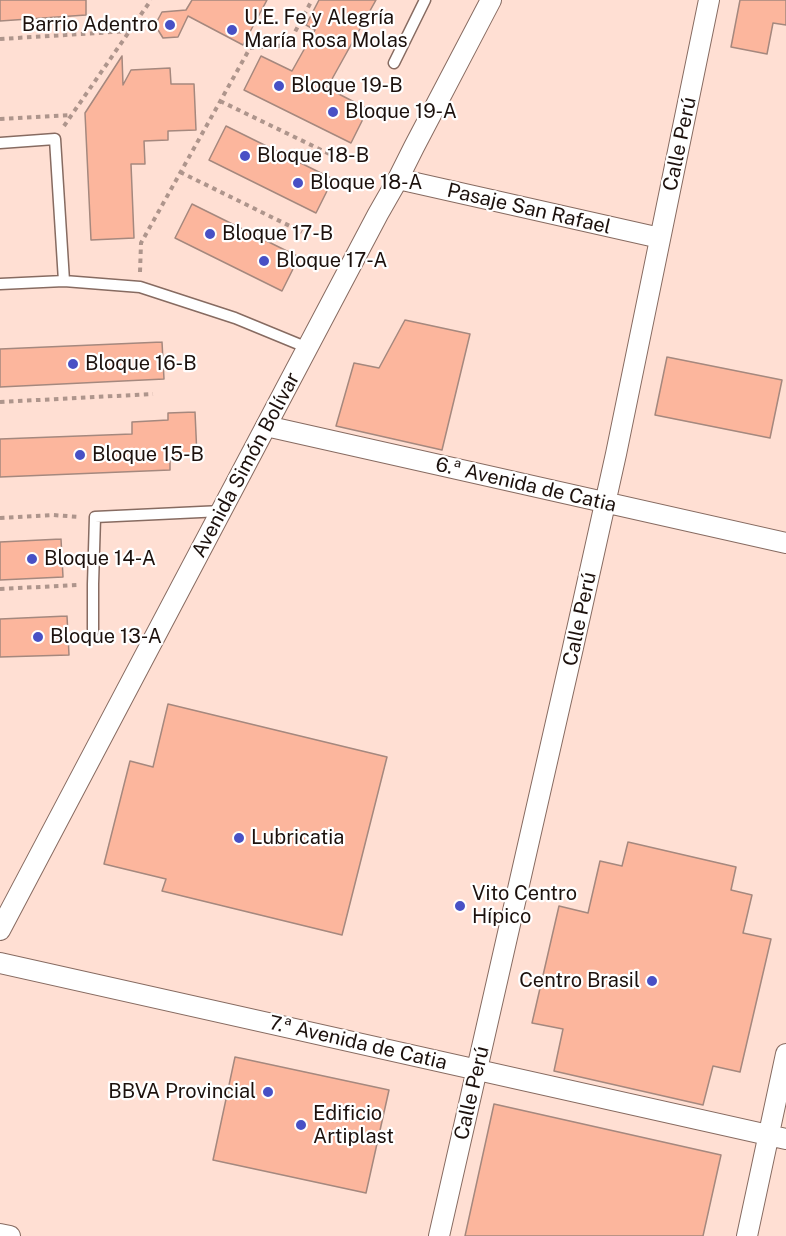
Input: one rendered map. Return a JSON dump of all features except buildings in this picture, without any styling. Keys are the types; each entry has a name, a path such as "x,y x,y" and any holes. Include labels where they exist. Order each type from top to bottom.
{"street":[{"name":"Avenida Simón Bolívar","path":"0,930 398,179 490,0"},
{"name":"Calle Perú","path":"439,1236 605,502 710,0"},
{"name":"Pasaje San Rafael","path":"398,179 660,238"},
{"name":"6.ª Avenida de Catia","path":"266,426 786,543"},
{"name":"7.ª Avenida de Catia","path":"0,963 777,1137"},
{"path":"747,1236 777,1137 786,1054"},
{"path":"0,1234 10,1236"}],"lane":[{"path":"394,63 425,0"},
{"path":"0,143 55,139 64,281"},
{"path":"0,284 64,281 140,287 235,318 308,348"},
{"path":"93,631 95,517 222,511"}],"path":[{"path":"55,139 151,0"},
{"path":"140,287 141,243 250,48 288,45 312,0"},
{"path":"0,39 130,31"},
{"path":"220,101 340,159"},
{"path":"0,119 72,115"},
{"path":"180,172 302,232"},
{"path":"0,402 153,394"},
{"path":"0,518 53,515 95,517"},
{"path":"0,589 93,584"}],"place":[{"name":"Barrio Adentro","path":"170,25"},
{"name":"U.E. Fe y Alegría María Rosa Molas","path":"232,30"},
{"name":"Bloque 19-B","path":"279,86"},
{"name":"Bloque 19-A","path":"333,112"},
{"name":"Bloque 18-B","path":"245,156"},
{"name":"Bloque 18-A","path":"298,183"},
{"name":"Bloque 17-B","path":"210,234"},
{"name":"Bloque 17-A","path":"264,261"},
{"name":"Bloque 16-B","path":"73,364"},
{"name":"Bloque 15-B","path":"80,455"},
{"name":"Bloque 14-A","path":"32,559"},
{"name":"Bloque 13-A","path":"38,637"},
{"name":"Lubricatia","path":"239,838"},
{"name":"Vito Centro Hípico","path":"460,906"},
{"name":"Centro Brasil","path":"652,981"},
{"name":"BBVA Provincial","path":"268,1092"},
{"name":"Edificio Artiplast","path":"301,1125"}]}
